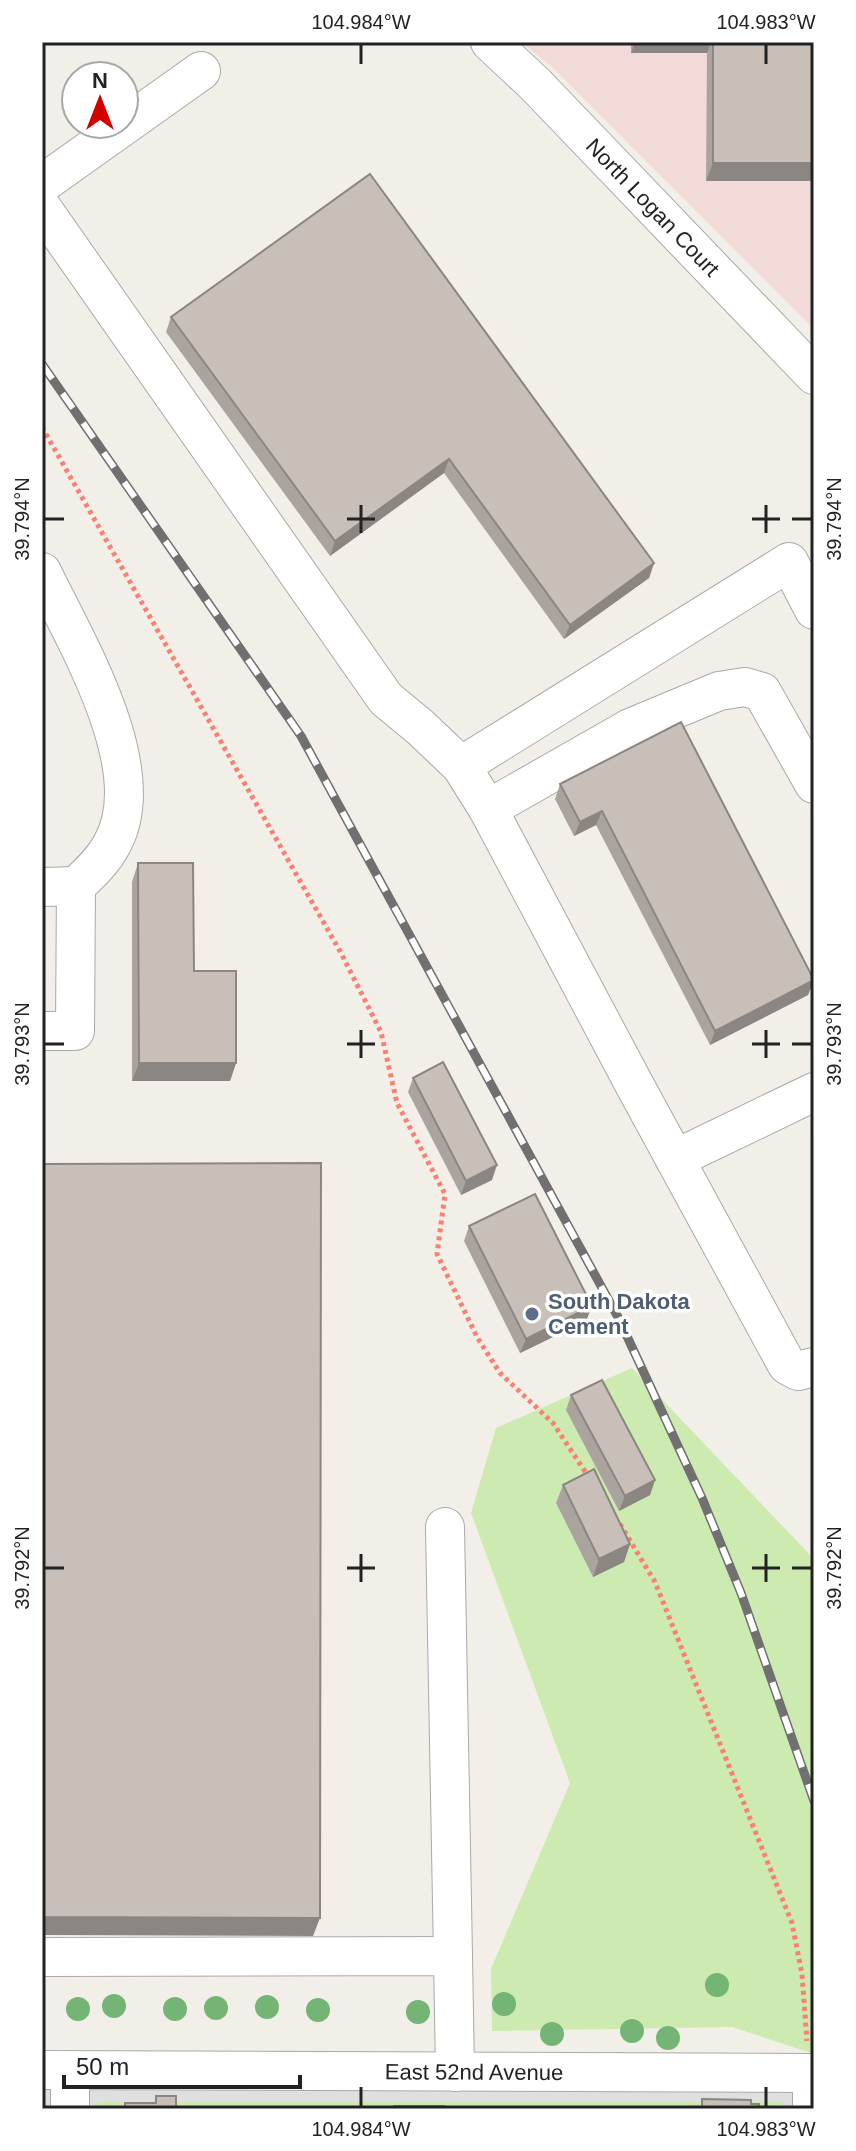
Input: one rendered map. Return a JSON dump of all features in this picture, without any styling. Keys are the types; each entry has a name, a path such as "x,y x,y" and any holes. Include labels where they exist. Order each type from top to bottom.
{"street":[{"name":"North Logan Court","path":"490,42 535,84 814,375"},
{"path":"42,184 201,71"},
{"path":"42,208 386,699 461,766 488,809 787,1365 798,1371 814,1367"},
{"path":"461,766 789,562 814,610"},
{"path":"42,572 110,716 123,766 124,796 113,843 96,867 59,887 75,1031 42,1031"},
{"path":"488,809 630,728 719,691 745,687 762,692 814,784"},
{"path":"675,1159 814,1092"},
{"path":"445,1527 455,2072"},
{"path":"42,1957 453,1956"},
{"path":"56,2070 70,2109"},
{"name":"East 52nd Avenue","path":"56,2070 455,2072 812,2091"}],"path":[{"path":"42,427 341,953 381,1032 397,1103 445,1194 437,1254 477,1337 500,1373 553,1423 594,1484"},
{"path":"618,1520 655,1582 792,1923 802,1974 812,2091"}],"shaded area":[{"path":"521,42 814,42 814,329 551,66"},
{"path":"42,2082 795,2083 795,2109 42,2109"}],"green space":[{"path":"632,1368 814,1559 814,2054 732,2027 492,2031 491,1969 570,1783 471,1513 496,1428"},
{"path":"100,2102 783,2102 783,2109 90,2109"}],"building":[{"path":"713,42 814,42 814,163 713,163"},
{"path":"370,174 654,563 570,625 449,459 335,541 171,317"},
{"path":"681,722 814,980 715,1031 602,811 580,822 560,784"},
{"path":"138,863 193,863 194,971 236,971 236,1063 139,1063"},
{"path":"443,1062 497,1165 466,1181 413,1078"},
{"path":"321,1163 320,1918 42,1917 42,1164"},
{"path":"535,1194 592,1306 526,1339 469,1226"},
{"path":"602,1380 655,1480 625,1496 571,1395"},
{"path":"594,1469 630,1544 599,1559 563,1485"},
{"path":"156,2096 176,2096 176,2109 125,2109 125,2103 156,2103"},
{"path":"702,2099 751,2100 751,2104 759,2104 759,2109 702,2109"},
{"path":"394,2106 444,2106 444,2109 394,2109"}],"railway":[{"path":"42,364 301,736 619,1319 702,1498 741,1593 814,1801"}],"place":[{"name":"South Dakota Cement","path":"532,1314"}]}
